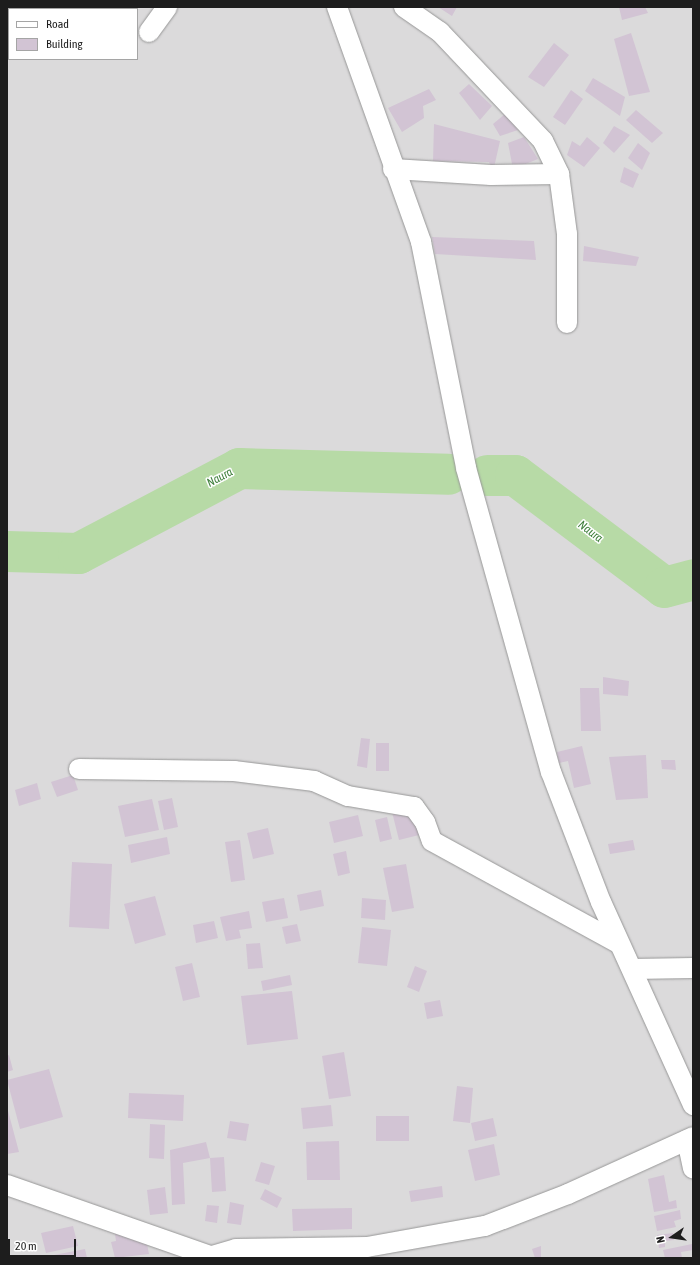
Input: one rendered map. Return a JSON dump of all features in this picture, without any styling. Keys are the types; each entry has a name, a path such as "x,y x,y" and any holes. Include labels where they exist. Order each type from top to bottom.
{"street":[{"path":"149,32 167,7"},
{"path":"337,7 424,255 459,441 520,652 540,738 563,808 618,942 632,969 693,1105"},
{"path":"404,7 440,32 470,61 543,141 559,174 567,234 567,323"},
{"path":"394,169 490,175 559,174"},
{"path":"79,769 234,772 314,780 354,798 414,808 426,822 432,841 618,942"},
{"path":"632,969 693,968"},
{"path":"7,1185 208,1257 236,1249 367,1247 485,1226 690,1138 693,1168"}],"shaded area":[{"path":"7,7 693,7 693,1258 7,1258"}],"building":[{"path":"438,7 457,7 452,16"},
{"path":"619,7 645,7 648,13 622,20"},
{"path":"631,33 650,92 629,96 614,39"},
{"path":"554,43 569,55 544,87 528,77"},
{"path":"593,78 625,97 620,116 585,91"},
{"path":"469,84 492,106 480,120 459,93"},
{"path":"429,89 436,100 423,106 424,118 402,132 388,108"},
{"path":"571,90 583,99 565,125 553,117"},
{"path":"636,110 663,133 652,143 626,120"},
{"path":"505,114 518,130 500,136 493,124"},
{"path":"434,124 500,141 493,172 489,162 433,161"},
{"path":"614,126 630,135 614,153 603,143"},
{"path":"524,137 538,159 513,169 508,143"},
{"path":"587,137 600,148 584,167 567,155 572,141 580,146"},
{"path":"638,143 650,153 642,170 628,158"},
{"path":"624,167 639,174 633,188 620,182"},
{"path":"432,237 534,241 536,260 435,254"},
{"path":"584,246 639,257 636,266 583,261"},
{"path":"603,677 629,681 628,696 603,694"},
{"path":"580,688 599,688 601,731 581,731"},
{"path":"361,738 370,739 367,768 357,766"},
{"path":"376,743 389,743 389,771 376,771"},
{"path":"582,746 591,784 574,788 568,761 559,763 557,752"},
{"path":"646,755 648,798 616,800 609,757"},
{"path":"661,760 675,760 676,770 662,769"},
{"path":"73,775 78,790 57,797 51,782"},
{"path":"37,783 41,799 19,806 15,790"},
{"path":"172,798 178,827 164,830 158,801"},
{"path":"152,799 159,830 125,837 118,806"},
{"path":"412,808 419,835 399,840 392,812"},
{"path":"358,815 363,836 334,843 329,822"},
{"path":"387,817 392,839 380,842 375,820"},
{"path":"268,828 274,854 253,859 247,833"},
{"path":"167,837 170,854 131,863 128,845"},
{"path":"240,840 245,880 231,882 225,842"},
{"path":"633,840 635,850 610,854 608,844"},
{"path":"346,851 350,873 338,876 333,854"},
{"path":"72,862 112,864 109,929 69,927"},
{"path":"406,864 414,908 392,912 383,868"},
{"path":"321,890 324,906 300,911 297,895"},
{"path":"155,896 166,935 135,944 124,904"},
{"path":"284,898 288,918 266,922 262,902"},
{"path":"362,898 386,900 385,920 361,918"},
{"path":"249,911 252,928 239,930 241,938 226,941 220,917"},
{"path":"214,921 218,938 196,943 193,925"},
{"path":"297,924 301,941 286,944 282,927"},
{"path":"362,927 391,930 387,966 358,963"},
{"path":"260,943 263,968 248,969 246,944"},
{"path":"192,963 200,997 183,1001 175,967"},
{"path":"415,966 427,971 419,992 407,987"},
{"path":"290,975 292,985 263,991 261,981"},
{"path":"292,991 298,1039 247,1045 241,996"},
{"path":"440,1000 443,1016 427,1019 424,1003"},
{"path":"344,1052 351,1096 329,1099 322,1056"},
{"path":"9,1055 13,1070 7,1072 7,1056"},
{"path":"49,1069 63,1117 20,1129 7,1080"},
{"path":"457,1086 473,1088 470,1123 453,1121"},
{"path":"129,1093 184,1095 183,1121 128,1118"},
{"path":"331,1105 333,1126 303,1129 301,1108"},
{"path":"7,1107 19,1152 7,1154"},
{"path":"376,1116 409,1116 409,1141 376,1141"},
{"path":"493,1118 497,1136 475,1141 471,1123"},
{"path":"230,1121 249,1124 246,1141 227,1138"},
{"path":"150,1124 165,1125 164,1159 149,1158"},
{"path":"339,1141 340,1180 307,1180 306,1142"},
{"path":"206,1142 210,1158 183,1163 185,1204 172,1205 170,1150"},
{"path":"494,1144 500,1175 475,1181 468,1150"},
{"path":"224,1157 226,1191 212,1192 210,1158"},
{"path":"261,1162 275,1166 269,1185 255,1181"},
{"path":"664,1175 669,1202 676,1200 677,1208 654,1212 648,1179"},
{"path":"442,1186 443,1197 411,1202 409,1191"},
{"path":"165,1187 168,1213 150,1215 147,1190"},
{"path":"265,1189 282,1198 277,1208 260,1199"},
{"path":"230,1202 244,1205 241,1225 227,1223"},
{"path":"207,1205 219,1206 217,1223 205,1221"},
{"path":"352,1208 352,1229 293,1231 292,1209"},
{"path":"680,1210 681,1219 674,1221 676,1227 657,1231 654,1216"},
{"path":"73,1226 78,1246 46,1253 41,1233"},
{"path":"114,1228 145,1234 149,1254 115,1258 111,1242 116,1241"},
{"path":"673,1233 674,1240 665,1241 665,1247 659,1248 657,1235"},
{"path":"692,1244 693,1250 681,1252 682,1258 665,1258 663,1250"},
{"path":"541,1246 541,1258 535,1258 532,1249"},
{"path":"85,1249 87,1258 49,1258 49,1256"}],"waterway":[{"name":"Naura","path":"7,551 78,553 239,468 448,474"},
{"name":"Naura","path":"487,475 515,475 664,587 693,579"}]}
